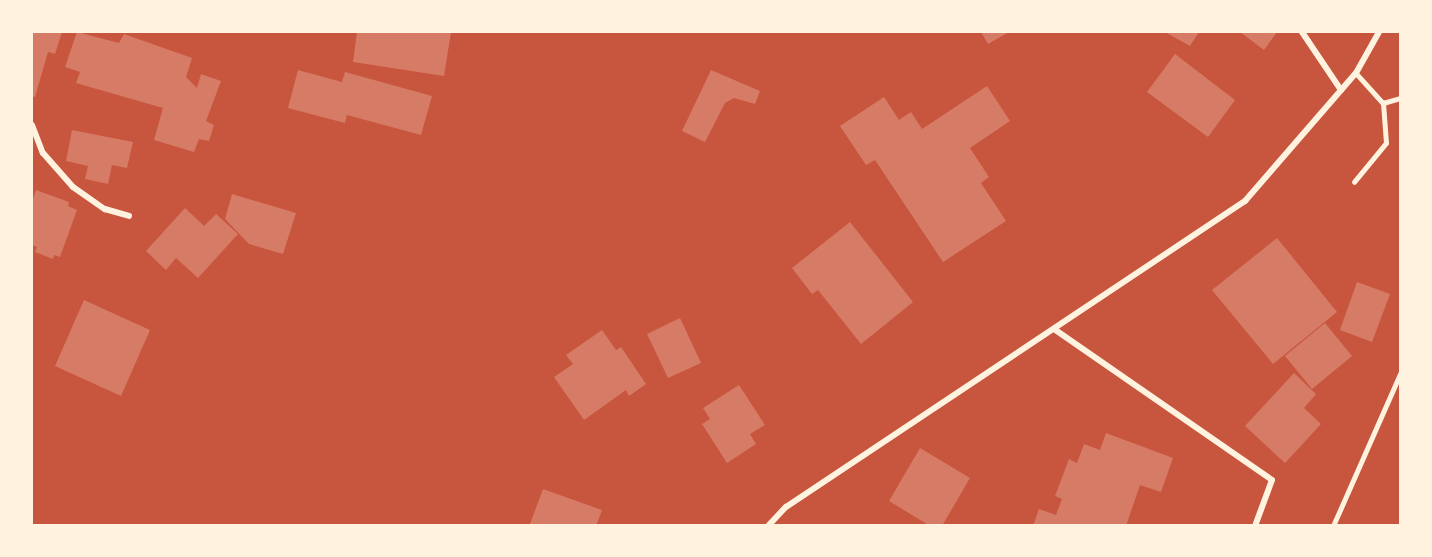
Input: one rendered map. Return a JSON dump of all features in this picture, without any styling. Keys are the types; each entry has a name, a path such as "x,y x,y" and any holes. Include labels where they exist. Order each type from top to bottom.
{"street":[{"path":"1302,32 1341,90"},
{"path":"768,525 786,507 1245,201 1356,73 1379,32"},
{"path":"32,125 43,153 73,187 105,209 129,216"},
{"path":"1054,329 1272,480 1255,525"}],"lane":[{"path":"1354,182 1386,143 1383,103 1356,73"},
{"path":"1383,103 1401,98"},
{"path":"1333,525 1401,374"}],"building":[{"path":"32,32 62,32 55,54 48,52 35,97 32,96"},
{"path":"77,32 119,43 124,34 192,58 186,77 197,88 201,74 221,81 206,121 214,125 209,141 199,139 194,152 154,140 163,108 76,83 80,72 65,67"},
{"path":"357,32 451,32 444,76 353,62"},
{"path":"981,32 1009,32 988,44"},
{"path":"1165,32 1199,32 1190,46"},
{"path":"1240,32 1277,32 1264,50"},
{"path":"1175,54 1235,100 1208,137 1147,92"},
{"path":"298,70 342,82 345,72 432,96 421,135 347,115 345,123 288,108"},
{"path":"711,70 760,91 755,104 734,98 725,103 705,142 682,131"},
{"path":"987,86 1010,121 970,148 989,177 981,183 1006,221 943,262 875,160 866,165 840,126 884,97 899,120 911,112 922,129"},
{"path":"72,130 133,142 127,168 112,165 108,184 85,179 88,166 66,161"},
{"path":"36,190 69,202 68,206 77,210 60,257 54,255 53,259 35,252 37,247 32,245 32,202"},
{"path":"232,194 296,213 283,254 249,244 225,219"},
{"path":"185,208 204,226 216,214 238,234 198,278 176,258 166,270 146,251"},
{"path":"850,222 913,302 861,344 818,290 812,294 792,268"},
{"path":"1277,238 1337,312 1273,364 1212,290"},
{"path":"1357,282 1390,294 1372,342 1340,330"},
{"path":"84,300 150,330 121,396 55,366"},
{"path":"680,318 701,363 668,378 647,334"},
{"path":"1325,323 1352,356 1312,389 1285,356"},
{"path":"602,330 616,350 621,347 646,384 629,396 626,390 584,420 554,377 573,364 566,355"},
{"path":"1294,373 1316,394 1304,408 1321,424 1285,463 1245,426"},
{"path":"739,385 765,425 750,434 756,444 727,463 702,424 710,419 703,408"},
{"path":"1106,433 1173,458 1161,492 1140,485 1126,526 1033,526 1039,509 1056,515 1062,499 1055,496 1069,459 1077,463 1084,444 1100,450"},
{"path":"920,448 970,478 942,526 930,526 889,501"},
{"path":"543,489 602,510 596,526 530,524"}]}
